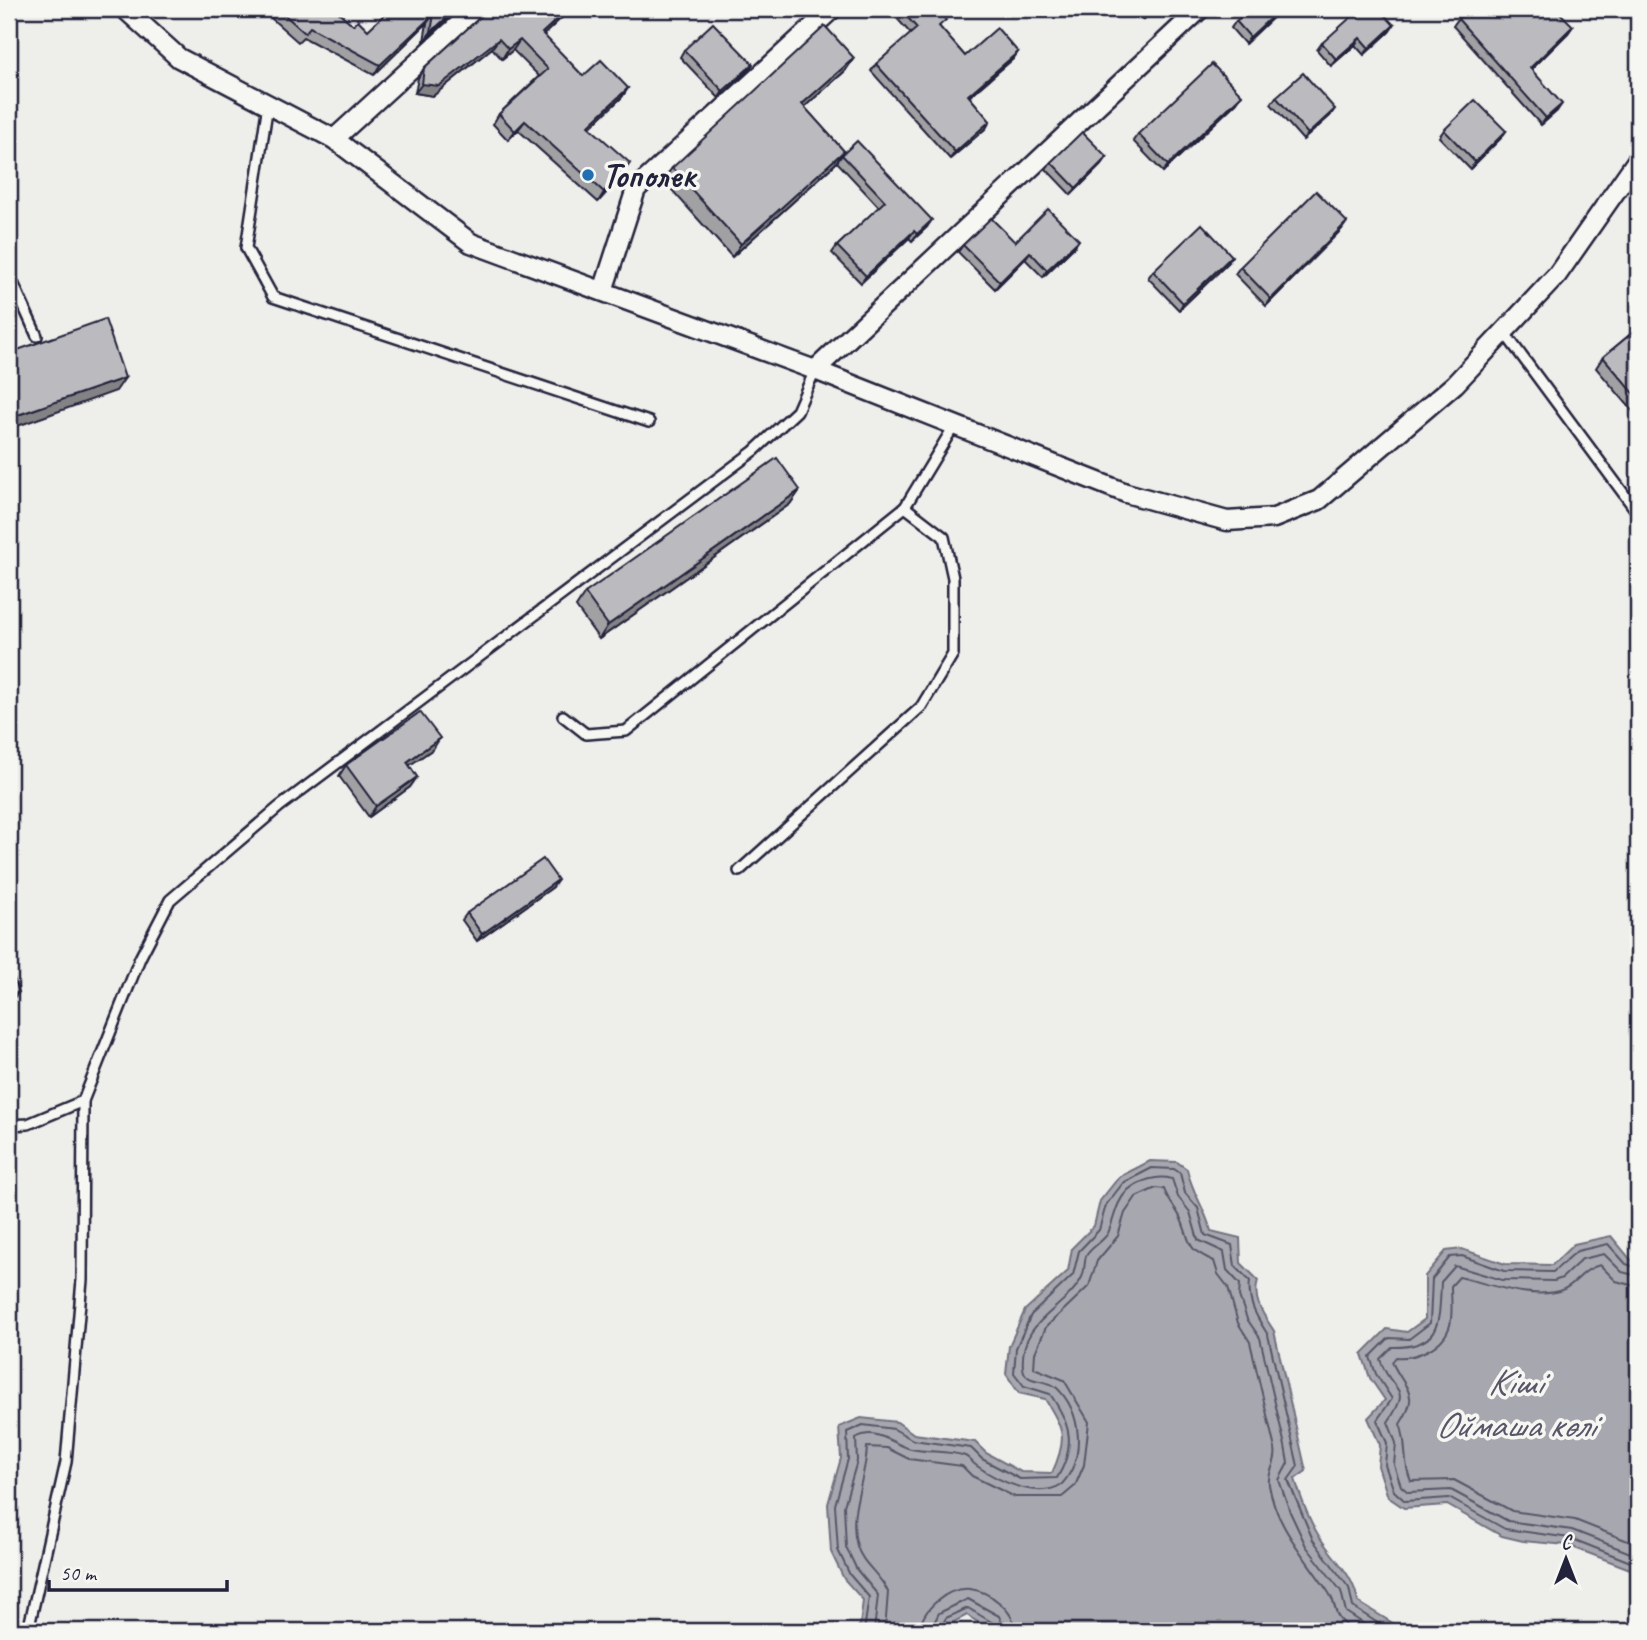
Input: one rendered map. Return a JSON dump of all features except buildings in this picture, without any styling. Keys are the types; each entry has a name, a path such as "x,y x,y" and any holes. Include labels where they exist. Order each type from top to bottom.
{"street":[{"path":"125,9 178,58 334,139 471,243 815,370 1126,493 1227,521 1274,518 1319,500 1455,384 1557,275 1638,159"},
{"path":"334,139 477,9"},
{"path":"603,291 636,189 832,9"},
{"path":"815,370 1199,9"}],"lane":[{"path":"268,104 246,248 273,296 649,422"},
{"path":"9,274 37,336"},
{"path":"1504,332 1638,513"},
{"path":"28,1631 66,1462 82,1280 83,1101 140,958 170,900 279,807 754,451 797,411 815,370"},
{"path":"563,716 586,734 626,731 905,508 954,426"},
{"path":"739,871 921,707 953,654 953,578 944,537 905,508"},
{"path":"9,1125 28,1124 83,1101"}],"water":[{"path":"1150,1161 1177,1162 1187,1169 1211,1231 1240,1238 1241,1263 1258,1280 1256,1294 1274,1331 1306,1471 1295,1479 1311,1523 1348,1575 1358,1602 1391,1622 1399,1631 991,1631 967,1615 950,1624 944,1631 853,1631 860,1625 863,1600 844,1579 831,1552 828,1504 841,1458 839,1427 861,1418 897,1422 914,1434 975,1442 986,1453 1021,1472 1052,1473 1062,1442 1060,1427 1045,1399 1019,1393 1006,1374 1009,1346 1025,1310 1068,1271 1072,1248 1094,1226 1100,1201 1119,1177"},
{"name":"Кіші Оймаша көлi","path":"1611,1236 1630,1259 1638,1262 1638,1572 1567,1545 1502,1536 1447,1505 1404,1508 1388,1497 1378,1466 1380,1445 1368,1418 1385,1400 1370,1378 1362,1354 1387,1329 1407,1332 1425,1319 1425,1276 1446,1251 1462,1249 1505,1264 1552,1265 1574,1244"}],"place":[{"name":"Тополек","path":"588,175"}]}
